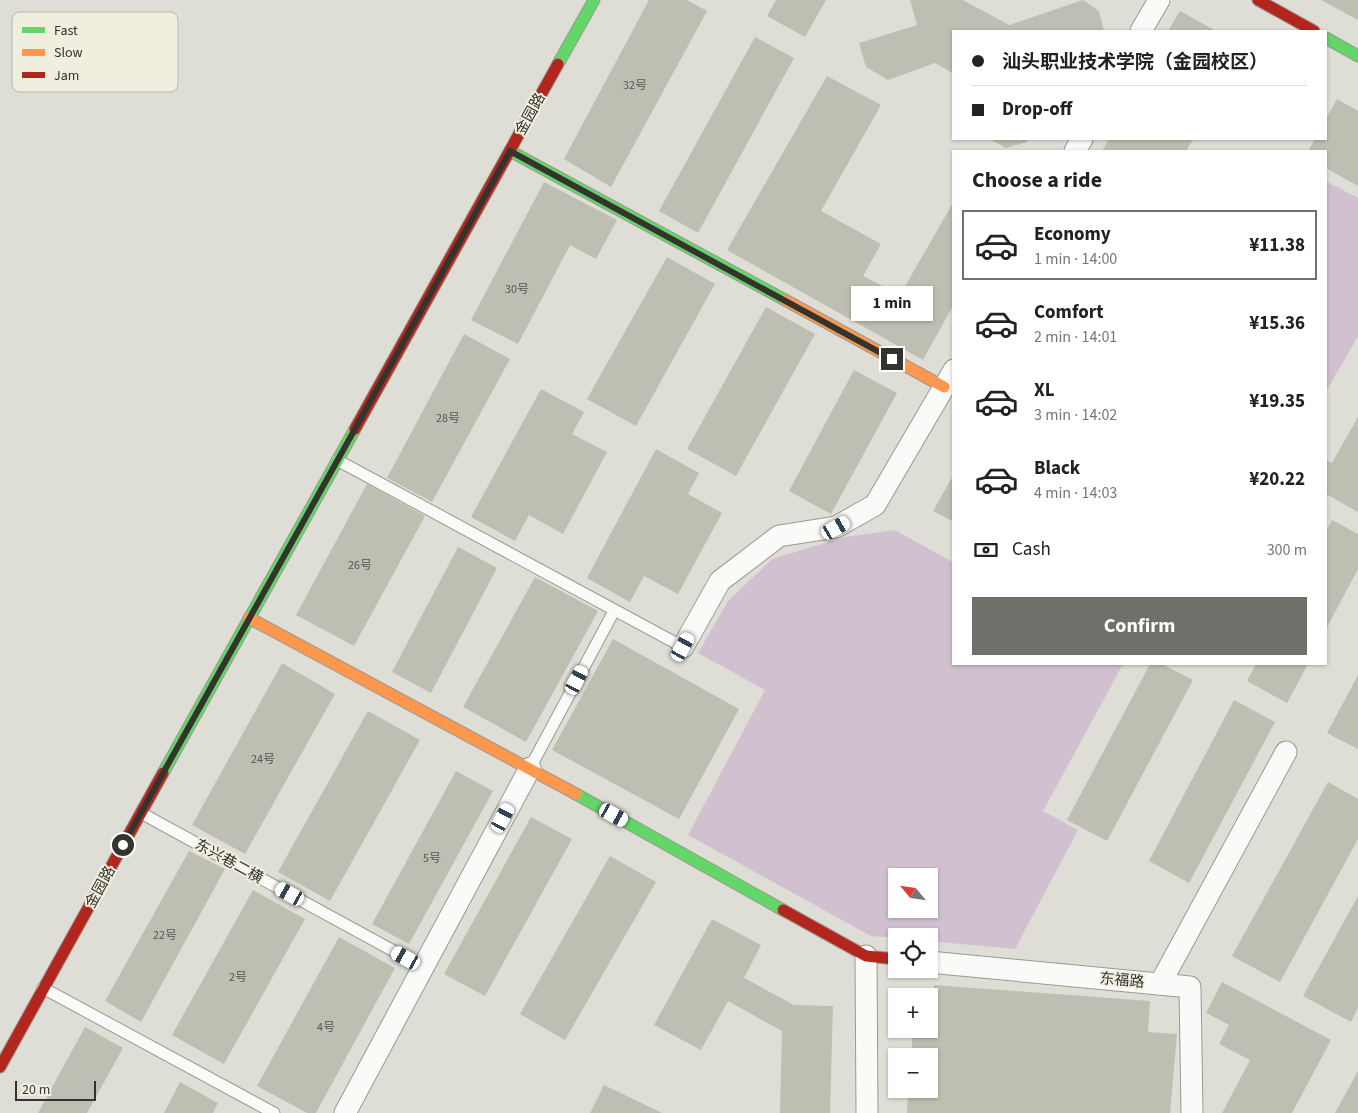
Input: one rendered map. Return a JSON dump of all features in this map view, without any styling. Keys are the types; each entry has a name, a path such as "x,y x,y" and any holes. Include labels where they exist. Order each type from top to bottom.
{"street":[{"name":"金园路","path":"0,1067 594,0"},
{"path":"1142,30 1159,0"},
{"path":"1258,0 1312,30"},
{"path":"1327,39 1358,56"},
{"path":"510,151 949,378 875,505 836,528 779,536 720,581 683,647"},
{"path":"249,618 530,768 866,956 888,958"},
{"path":"1160,984 1286,752"},
{"path":"345,1113 530,768"},
{"path":"866,956 866,1113"},
{"name":"东福路","path":"938,963 1190,987 1192,1113"}],"lane":[{"path":"338,460 683,647"},
{"path":"530,768 614,610"},
{"name":"东兴巷二横","path":"141,813 423,967"},
{"path":"43,988 274,1113"}],"shaded area":[{"path":"1327,182 1358,198 1358,336 1327,390"},
{"path":"895,530 952,562 952,665 1122,665 1043,811 1078,830 1015,949 938,942 938,928 888,928 888,937 871,936 688,835 765,690 698,653 728,601 772,559 845,537"}],"building":[{"path":"649,0 687,0 707,11 611,187 564,159"},
{"path":"776,0 826,0 805,37 767,16"},
{"path":"910,0 963,0 1009,25 1083,0 1099,11 1104,30 952,30 952,73 935,63 888,80 866,67 859,43 917,25"},
{"path":"1321,0 1358,0 1358,20"},
{"path":"1180,11 1214,30 1169,30"},
{"path":"755,37 794,58 698,233 659,211"},
{"path":"827,76 881,105 821,211 881,244 863,276 900,295 952,204 952,308 923,360 727,250"},
{"path":"1337,99 1358,111 1358,186 1327,169 1327,150 1309,150 1314,140 1327,140 1327,117"},
{"path":"992,140 1026,140 1027,142 1006,148"},
{"path":"1108,140 1192,140 1187,150 1103,150"},
{"path":"544,182 617,220 596,259 570,245 518,344 471,320"},
{"path":"667,257 715,284 636,426 587,399"},
{"path":"766,307 815,334 736,476 687,449"},
{"path":"464,334 510,359 432,502 387,478"},
{"path":"854,370 897,393 831,514 789,491"},
{"path":"541,389 584,412 572,434 607,452 563,534 529,515 515,541 471,517"},
{"path":"1358,417 1358,512 1327,495 1327,460 1332,463"},
{"path":"656,449 699,473 688,494 722,513 678,594 644,576 630,602 587,578"},
{"path":"952,478 952,521 933,511"},
{"path":"367,484 425,516 354,646 296,615"},
{"path":"1332,520 1358,534 1358,569 1327,627 1327,530"},
{"path":"458,547 497,568 431,693 392,672"},
{"path":"535,577 598,611 526,742 463,707"},
{"path":"613,639 739,709 679,819 552,750"},
{"path":"282,663 335,694 245,854 192,825"},
{"path":"1149,665 1164,665 1193,680 1107,841 1067,820"},
{"path":"1255,665 1307,665 1287,703 1247,681"},
{"path":"1358,675 1358,749 1327,733"},
{"path":"1234,700 1275,722 1189,883 1149,861"},
{"path":"368,711 420,740 330,901 278,872"},
{"path":"456,771 493,791 409,944 372,924"},
{"path":"1328,782 1358,799 1358,839 1280,982 1232,956"},
{"path":"531,817 572,839 485,996 444,974"},
{"path":"189,851 225,869 141,1022 105,1001"},
{"path":"610,856 656,882 565,1040 520,1014"},
{"path":"253,890 305,919 224,1064 172,1035"},
{"path":"1358,896 1358,1008 1351,1022 1303,996"},
{"path":"712,919 761,945 744,978 794,1005 833,1006 830,1113 780,1113 782,1031 728,1001 701,1050 654,1025"},
{"path":"339,937 395,968 316,1113 307,1113 257,1086"},
{"path":"1222,982 1331,1040 1292,1113 1222,1113 1250,1060 1219,1044 1229,1025 1206,1013"},
{"path":"934,985 1150,1001 1148,1032 1177,1034 1170,1113 907,1113 908,1098 938,1098 938,1048 912,1048 912,1038 938,1038 938,988 934,988"},
{"path":"85,1027 123,1048 87,1113 38,1113"},
{"path":"1358,1071 1358,1113 1335,1113"},
{"path":"180,1082 218,1103 213,1113 164,1113"},
{"path":"604,1085 662,1113 590,1113"}],"traffic: fast":[{"path":"558,64 594,0"},
{"path":"1327,39 1358,56"},
{"path":"510,151 785,300"},
{"path":"163,773 355,429"},
{"path":"576,794 783,910"}],"traffic: slow":[{"path":"785,300 944,387"},
{"path":"249,618 576,794"}],"traffic: jam":[{"path":"1258,0 1312,30"},
{"path":"355,429 558,64"},
{"path":"0,1067 163,773"},
{"path":"783,910 866,956 888,958"}],"route":[{"path":"123,845 510,151 892,359"}]}
